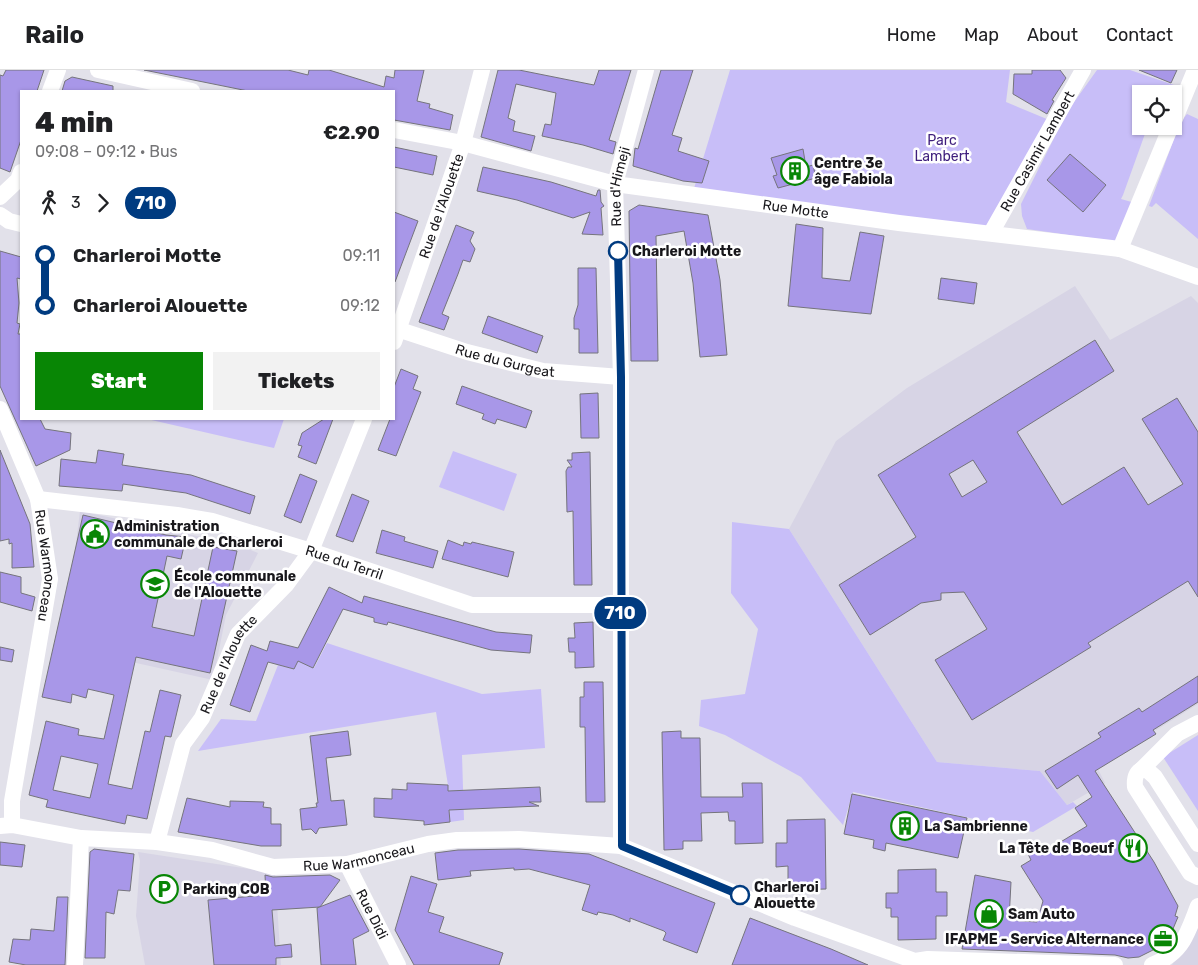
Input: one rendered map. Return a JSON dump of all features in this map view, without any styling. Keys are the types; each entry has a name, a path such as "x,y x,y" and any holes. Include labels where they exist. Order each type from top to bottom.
{"street":[{"path":"50,90 58,70"},
{"path":"98,70 188,90"},
{"name":"Rue de l'Alouette","path":"395,333 463,143 482,70"},
{"name":"Rue d'Himeji","path":"622,846 621,377 616,184 646,70"},
{"name":"Rue Casimir Lambert","path":"991,233 1083,70"},
{"path":"1182,101 1195,70"},
{"name":"Rue Motte","path":"395,130 463,143 616,184 780,207 1120,249 1198,277"},
{"path":"1120,249 1167,135"},
{"path":"0,197 18,180 20,175"},
{"path":"0,215 9,221 20,224"},
{"name":"Rue du Gurgeat","path":"395,333 543,371 621,377"},
{"name":"Rue Warmonceau","path":"0,409 38,499 50,579 12,801 6,826 81,838 157,842 212,850 273,867 347,864 428,844 457,840 519,839 622,846 795,918 915,961 928,959 1115,965"},
{"name":"Rue de l'Alouette","path":"157,842 183,744 202,718 238,634 251,623 286,585 311,551 364,420"},
{"name":"Rue du Terril","path":"38,499 167,513 212,521 311,551 472,605 620,605"},
{"path":"1198,723 1178,734 1134,778 1135,786 1190,873 1198,877"},
{"path":"1141,770 1146,768 1155,777 1198,844"},
{"path":"75,965 81,838"},
{"name":"Rue Didi","path":"347,864 398,965"},
{"path":"1152,965 1167,959 1183,944 1198,906"}],"shaded area":[{"path":"1075,286 1110,340 1191,296 1198,303 1198,704 1097,767 1105,783 1067,805 1040,771 937,762 789,529 836,441 907,388"},
{"name":"École communale de l'Alouette","path":"80,511 239,545 258,553 226,615 213,680 55,645 75,551"},
{"path":"138,852 275,873 281,965 145,965 136,916 140,861"},
{"path":"1198,927 1198,965 1172,965 1191,937"}],"green space":[{"name":"Parc Lambert","path":"730,70 1010,70 1006,102 1054,122 991,233 692,195"},
{"path":"1097,70 1130,70 1174,85 1132,85 1132,135 1145,135 1121,199 1135,203 1118,242 1027,229 1022,216 1021,204 1067,112"},
{"path":"1182,86 1188,86 1182,97"},
{"path":"1187,114 1198,119 1198,239 1156,203 1152,207 1149,206 1176,135 1182,135 1182,120"},
{"path":"151,420 284,420 274,448"},
{"path":"453,451 517,474 504,511 439,487"},
{"path":"732,522 789,529 937,762 1040,771 1067,805 1073,802 1077,806 1033,832 853,792 843,825 801,777 725,735 699,726 701,700 745,694 758,629 731,593"},
{"path":"327,643 482,694 541,689 545,748 462,755 464,820 450,822 448,785 436,712 198,751 221,719 256,721 278,665 294,669 298,661 314,668"},
{"path":"1198,735 1198,811 1163,757"}],"building":[{"path":"6,70 44,70 37,90 20,90 20,143 10,172 0,168 0,75 3,76"},
{"path":"144,70 288,70 308,75 309,70 329,70 384,87 386,76 394,78 395,70 424,70 417,101 430,104 429,108 453,115 450,130 395,120 395,90 243,90"},
{"path":"498,70 519,70 594,85 599,70 631,70 609,140 616,142 613,154 542,136 545,124 551,125 556,93 516,84 508,118 515,121 513,131 535,136 531,151 481,137"},
{"path":"661,70 693,70 672,135 682,138 678,151 709,161 702,183 683,181 633,166 635,148 638,149"},
{"path":"1032,70 1060,70 1066,78 1052,100 1054,101 1047,114 1013,94 1014,74 1032,74"},
{"path":"1139,70 1177,70 1171,83"},
{"path":"72,77 113,86 113,90 62,90 65,81"},
{"path":"395,147 437,156 433,175 395,167"},
{"name":"Centre 3e âge Fabiola","path":"803,149 806,167 813,165 816,178 778,188 773,176 777,175 771,158"},
{"path":"1070,154 1106,185 1083,212 1047,180"},
{"path":"483,167 551,182 596,196 598,190 600,190 601,202 604,206 601,208 603,235 582,234 590,212 573,218 517,200 477,191"},
{"path":"639,205 708,215 720,280 727,355 700,357 693,283 684,231 656,236 658,361 631,361 629,211"},
{"path":"395,212 418,221 395,282"},
{"path":"796,224 823,228 822,278 850,281 860,232 884,236 871,314 788,306"},
{"path":"456,225 474,232 470,241 475,249 470,262 463,260 442,314 449,317 444,330 419,322"},
{"path":"0,251 20,257 20,279 17,278 19,303 17,323 20,324 18,334 20,334 20,420 40,420 45,429 71,433 70,450 36,466 0,386"},
{"path":"578,268 596,268 598,353 579,353 579,329 574,329 574,318 578,305"},
{"path":"941,278 977,283 974,304 938,299"},
{"path":"488,316 543,336 537,353 482,333"},
{"path":"1095,340 1114,371 1017,432 1062,505 1124,467 1148,505 1183,484 1142,419 1177,398 1198,432 1198,597 1188,581 1088,643 1091,647 972,720 935,660 987,629 964,592 941,593 941,600 921,603 870,635 839,585 916,537 878,475","holes":["973,460 987,482 962,497 949,474"]},
{"path":"401,369 418,376 413,389 421,392 396,456 378,450 390,420 395,420 395,384"},
{"path":"462,386 532,411 526,428 497,419 495,424 482,419 484,414 456,404"},
{"path":"598,393 599,438 581,438 580,394"},
{"path":"322,420 333,420 316,464 298,457 302,446 298,445 302,433"},
{"path":"0,450 30,524 34,567 12,568 12,543 9,544 9,539 0,541"},
{"path":"98,450 124,454 122,465 191,475 255,496 250,514 186,493 123,484 122,491 59,486 61,459 96,463"},
{"path":"590,452 592,585 574,585 573,511 567,512 566,471 568,467 572,467 567,460 572,460 572,453"},
{"path":"300,474 317,481 301,523 284,516"},
{"path":"352,494 369,501 353,542 336,536"},
{"path":"83,515 166,535 186,537 181,559 167,556 152,627 194,636 213,547 237,551 210,673 136,657 108,784 132,789 145,731 150,732 160,690 181,695 171,737 165,736 147,819 127,815 125,824 46,807 48,800 29,795 46,721 79,729 78,735 104,739 114,695 88,689 86,698 72,694 71,703 42,697","holes":["61,756 98,764 90,798 53,790"]},
{"path":"382,530 405,537 404,541 438,551 433,568 376,553"},
{"path":"448,540 463,546 464,542 471,544 472,542 514,552 508,577 442,559"},
{"path":"0,572 21,577 21,593 35,597 32,611 0,602"},
{"path":"329,587 362,603 364,596 496,632 532,635 530,653 491,650 388,622 387,625 374,622 374,618 343,609 313,668 298,661 294,669 268,662 250,712 230,705 251,645 267,651 270,641 298,648"},
{"path":"593,622 594,667 575,668 575,652 569,652 568,638 575,638 574,623"},
{"path":"0,647 14,650 12,662 0,660"},
{"path":"1198,676 1198,702 1153,730 1156,734 1095,771 1154,862 1178,906 1175,916 1178,917 1167,943 1139,957 1128,958 1115,955 962,949 975,875 1011,882 1009,920 1037,922 1043,901 1021,866 1031,860 1027,852 1039,845 1044,852 1087,826 1075,808 1092,797 1078,775 1057,789 1045,771 1101,737 1098,733 1139,708 1142,712"},
{"path":"584,682 603,682 605,802 586,802 585,727 580,727 580,697 584,697"},
{"path":"348,731 351,755 326,758 331,801 344,800 347,825 319,828 316,834 311,829 302,830 300,809 317,807 316,803 318,803 310,736"},
{"path":"681,731 681,738 700,738 701,797 743,797 742,783 762,783 763,843 735,844 735,821 729,821 728,812 701,813 702,841 683,841 683,849 664,850 662,732"},
{"path":"407,783 448,785 448,791 540,787 541,802 529,802 539,806 449,810 450,822 424,825 424,821 374,817 374,798 392,799 392,789 407,790"},
{"name":"La Sambrienne","path":"852,794 967,818 958,858 886,843 885,851 873,848 874,840 844,834"},
{"path":"187,798 230,807 230,801 264,802 263,807 271,808 271,824 281,824 281,846 261,846 178,832"},
{"path":"825,819 826,889 788,890 788,866 776,867 776,843 787,843 787,820"},
{"path":"0,842 25,845 22,867 0,865"},
{"path":"94,849 134,854 130,891 118,890 114,914 106,912 105,958 85,958 90,852"},
{"path":"519,849 589,854 715,903 697,953 663,940 666,933 664,931 630,918 630,922 613,915 598,912 597,915 582,910 590,885 529,869 514,870 514,868 470,871 471,876 438,880 435,853 458,850"},
{"path":"936,869 936,892 947,892 947,916 936,916 936,939 898,940 898,917 891,917 891,908 886,908 886,893 898,893 898,870"},
{"path":"265,875 273,877 330,875 340,880 320,907 272,910 275,946 291,944 292,957 276,958 276,965 214,965 208,900 266,895"},
{"path":"411,876 437,884 428,912 444,917 439,932 503,953 499,965 414,965 395,930"},
{"path":"350,895 369,931 353,939 356,965 321,965 317,908"},
{"path":"57,897 68,897 65,965 26,965 9,962 13,939 30,940 31,929 54,931"},
{"path":"750,918 831,949 868,965 732,965"}],"bus line":[{"name":"710","path":"618,251 621,377 622,846 740,895"}],"place":[{"name":"Centre 3e âge Fabiola","path":"795,171"},
{"name":"Charleroi Motte","path":"618,251"},
{"name":"Administration communale de Charleroi","path":"95,534"},
{"name":"École communale de l'Alouette","path":"155,584"},
{"name":"La Sambrienne","path":"905,826"},
{"name":"La Tête de Boeuf","path":"1133,848"},
{"name":"Parking COB","path":"164,889"},
{"name":"Charleroi Alouette","path":"740,895"},
{"name":"Sam Auto","path":"989,914"},
{"name":"IFAPME - Service Alternance","path":"1163,939"}]}
